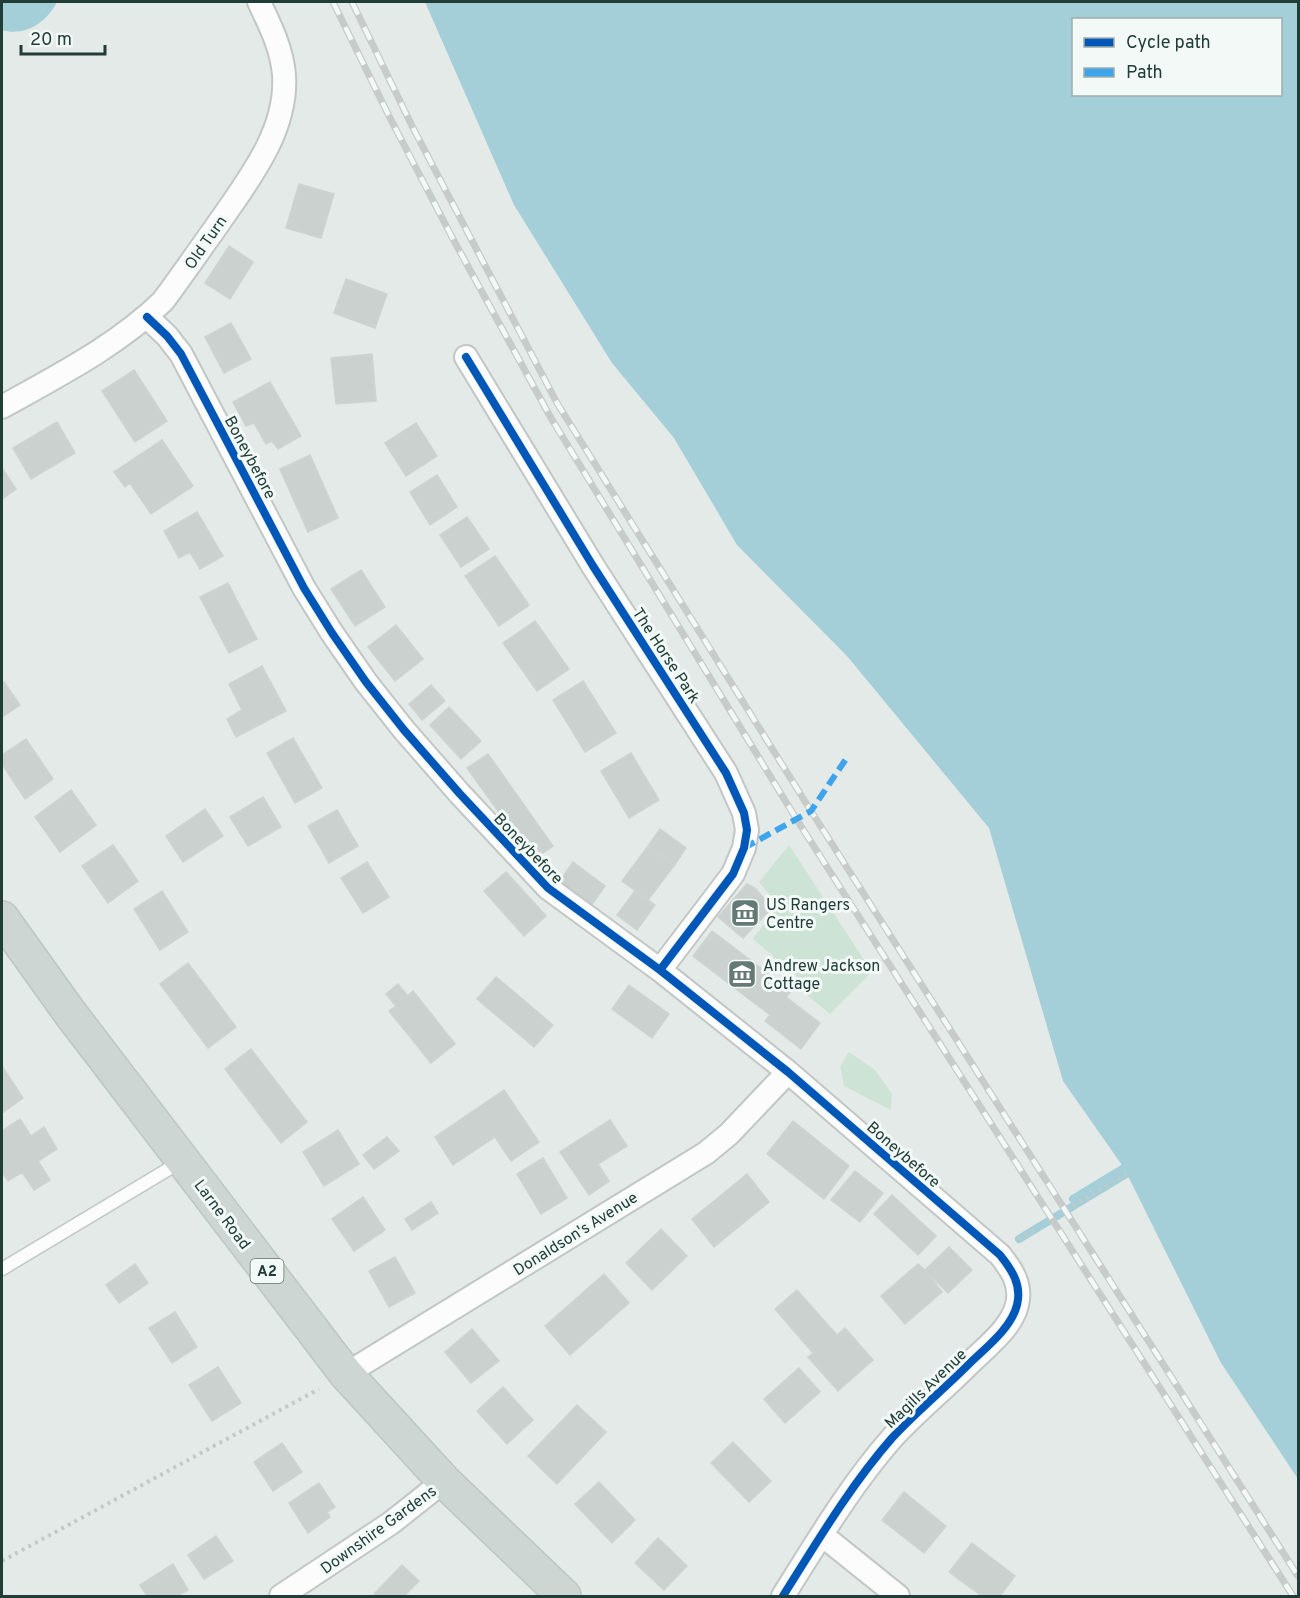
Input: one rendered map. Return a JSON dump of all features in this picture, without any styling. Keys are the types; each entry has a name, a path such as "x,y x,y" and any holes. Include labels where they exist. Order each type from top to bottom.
{"main road":[{"name":"Larne Road","path":"2,918 70,1013 346,1374 444,1481 564,1596"}],"street":[{"name":"Old Turn","path":"2,407 109,343 147,317 163,302 244,185 268,145 280,109 284,76 278,45 259,2"},
{"name":"Boneybefore","path":"147,317 167,336 181,354 304,588 332,633 366,682 418,746 536,877 560,898 660,970 788,1072 1000,1255 1011,1270 1018,1286"},
{"name":"The Horse Park","path":"466,357 593,566 726,773 744,813 747,830 744,848 733,874 660,970"},
{"name":"Donaldson's Avenue","path":"346,1374 706,1153 734,1129 788,1072"},
{"name":"Magills Avenue","path":"783,1596 854,1485 891,1439 987,1346 1009,1321 1017,1305 1018,1286"},
{"name":"Downshire Gardens","path":"281,1596 391,1523 444,1481"},
{"path":"822,1535 898,1596"}],"lane":[{"path":"2,1269 183,1160"}],"path":[{"path":"1073,1206 1126,1174"},
{"path":"1020,1239 1034,1230"},
{"path":"2,1561 346,1374"}],"green space":[{"path":"789,845 872,972 830,1014 802,991 801,980 753,939 778,905 759,882"},
{"path":"849,1052 875,1070 892,1094 891,1110 844,1086 840,1066"}],"water":[{"path":"2,2 57,2 47,16 34,26 11,32 2,30"},
{"path":"425,2 1298,2 1298,1479 1221,1363 1124,1168 1063,1081 989,828 847,656 737,545 674,438 612,363 514,205"}],"building":[{"path":"299,184 334,194 321,238 286,228"},
{"path":"229,246 253,262 230,299 205,283"},
{"path":"346,279 387,294 375,328 334,313"},
{"path":"231,323 251,359 224,373 205,337"},
{"path":"372,354 376,401 336,404 331,358"},
{"path":"134,370 167,421 135,442 102,391"},
{"path":"270,382 301,436 278,449 272,441 266,444 254,423 246,426 233,402"},
{"path":"57,422 75,453 31,479 13,448"},
{"path":"416,423 437,456 406,476 385,443"},
{"path":"162,440 193,486 151,514 130,483 125,487 114,472"},
{"path":"310,455 338,518 308,532 280,469"},
{"path":"2,468 16,489 2,499"},
{"path":"437,475 457,507 430,525 410,492"},
{"path":"197,512 223,556 200,569 190,552 179,558 164,531"},
{"path":"467,517 489,549 461,567 440,535"},
{"path":"495,556 529,605 499,626 465,576"},
{"path":"361,570 385,607 355,626 331,589"},
{"path":"228,583 257,639 229,653 200,597"},
{"path":"535,621 569,669 537,691 503,643"},
{"path":"396,625 423,659 395,681 368,647"},
{"path":"262,666 286,711 236,737 227,719 242,710 229,684"},
{"path":"583,681 616,733 585,752 553,700"},
{"path":"4,682 20,705 2,717 2,683"},
{"path":"431,685 445,701 422,720 409,704"},
{"path":"449,707 481,741 461,759 430,725"},
{"path":"293,738 322,788 295,803 267,753"},
{"path":"26,739 53,779 25,799 2,764 2,755"},
{"path":"631,753 659,800 629,818 601,771"},
{"path":"488,754 553,846 533,860 467,768"},
{"path":"71,790 96,825 60,852 35,817"},
{"path":"263,797 281,827 248,846 230,817"},
{"path":"205,809 223,836 183,862 166,836"},
{"path":"337,810 358,846 329,863 308,826"},
{"path":"660,829 686,848 674,866 648,846"},
{"path":"113,845 138,881 108,903 82,866"},
{"path":"648,846 674,866 648,900 622,881"},
{"path":"367,862 389,897 363,913 341,878"},
{"path":"573,862 605,886 591,906 559,882"},
{"path":"506,872 546,916 524,936 484,891"},
{"name":"US Rangers Centre","path":"747,884 755,888 772,908 743,938 718,917"},
{"path":"162,891 188,932 160,950 134,909"},
{"path":"635,891 655,905 637,930 617,915"},
{"name":"Andrew Jackson Cottage","path":"712,931 791,991 786,997 820,1023 801,1049 765,1021 770,1015 693,956"},
{"path":"188,963 236,1027 208,1048 160,984"},
{"path":"496,977 553,1025 534,1047 477,999"},
{"path":"398,984 408,996 413,991 455,1044 431,1063 389,1011 396,1006 386,994"},
{"path":"629,985 669,1014 652,1038 612,1009"},
{"path":"251,1049 307,1122 281,1143 225,1069"},
{"path":"2,1066 23,1098 2,1113"},
{"path":"504,1090 539,1142 511,1161 495,1137 453,1165 435,1137"},
{"path":"20,1119 31,1136 44,1127 57,1149 38,1161 50,1180 34,1190 22,1172 8,1181 2,1172 2,1131"},
{"path":"610,1120 627,1146 598,1164 609,1181 589,1195 560,1152"},
{"path":"793,1121 849,1166 824,1199 767,1154"},
{"path":"338,1130 359,1164 324,1186 303,1152"},
{"path":"387,1137 399,1151 374,1169 363,1155"},
{"path":"543,1158 567,1198 541,1214 517,1174"},
{"path":"855,1171 883,1193 860,1222 831,1200"},
{"path":"747,1174 769,1202 714,1247 692,1219"},
{"path":"892,1195 936,1236 918,1255 874,1214"},
{"path":"363,1197 385,1230 354,1251 332,1219"},
{"path":"431,1202 438,1213 412,1230 405,1219"},
{"path":"661,1229 687,1256 652,1290 626,1263"},
{"path":"949,1247 972,1270 948,1293 925,1270"},
{"path":"395,1257 415,1293 389,1307 369,1271"},
{"path":"135,1264 148,1283 119,1303 106,1285"},
{"path":"918,1264 942,1292 905,1324 881,1296"},
{"path":"604,1274 629,1303 570,1355 545,1326"},
{"path":"797,1290 837,1335 845,1328 873,1360 838,1391 808,1357 813,1353 775,1309"},
{"path":"175,1312 197,1347 172,1363 149,1328"},
{"path":"472,1329 499,1361 471,1383 445,1352"},
{"path":"218,1367 241,1403 212,1421 189,1385"},
{"path":"799,1368 820,1392 785,1423 764,1399"},
{"path":"503,1387 533,1420 507,1444 477,1411"},
{"path":"577,1405 606,1432 557,1484 528,1456"},
{"path":"733,1442 771,1481 749,1502 711,1463"},
{"path":"282,1443 302,1472 273,1491 254,1462"},
{"path":"599,1482 635,1520 612,1543 575,1504"},
{"path":"319,1483 335,1507 327,1512 330,1517 308,1533 289,1503"},
{"path":"904,1492 946,1526 924,1553 882,1520"},
{"path":"216,1536 233,1561 204,1579 188,1555"},
{"path":"658,1538 687,1566 664,1590 635,1563"},
{"path":"972,1543 1015,1576 1000,1596 982,1596 949,1572"},
{"path":"173,1564 188,1590 177,1596 147,1596 140,1585"},
{"path":"402,1565 419,1581 404,1596 376,1596 374,1594"}],"waterway":[{"path":"1073,1199 1124,1168"},
{"path":"1019,1239 1126,1174"}],"railway":[{"path":"333,2 453,239 551,418 797,820 1293,1596"},
{"path":"352,2 412,126 557,403 811,811 1298,1576"}],"marked path":[{"path":"744,848 811,811 846,759"}],"cycle path":[{"path":"147,317 167,336 181,354 304,588 332,633 366,682 404,730 460,794 548,888 660,970 788,1072 1000,1255 1012,1272 1017,1284 1018,1298 1014,1314 1009,1322 989,1345 901,1428 877,1456 834,1515 783,1596"},
{"path":"466,357 593,566 726,773 744,813 747,830 744,848 733,874 660,970"}],"place":[{"name":"US Rangers Centre","path":"745,913"},
{"name":"Andrew Jackson Cottage","path":"742,974"}]}
